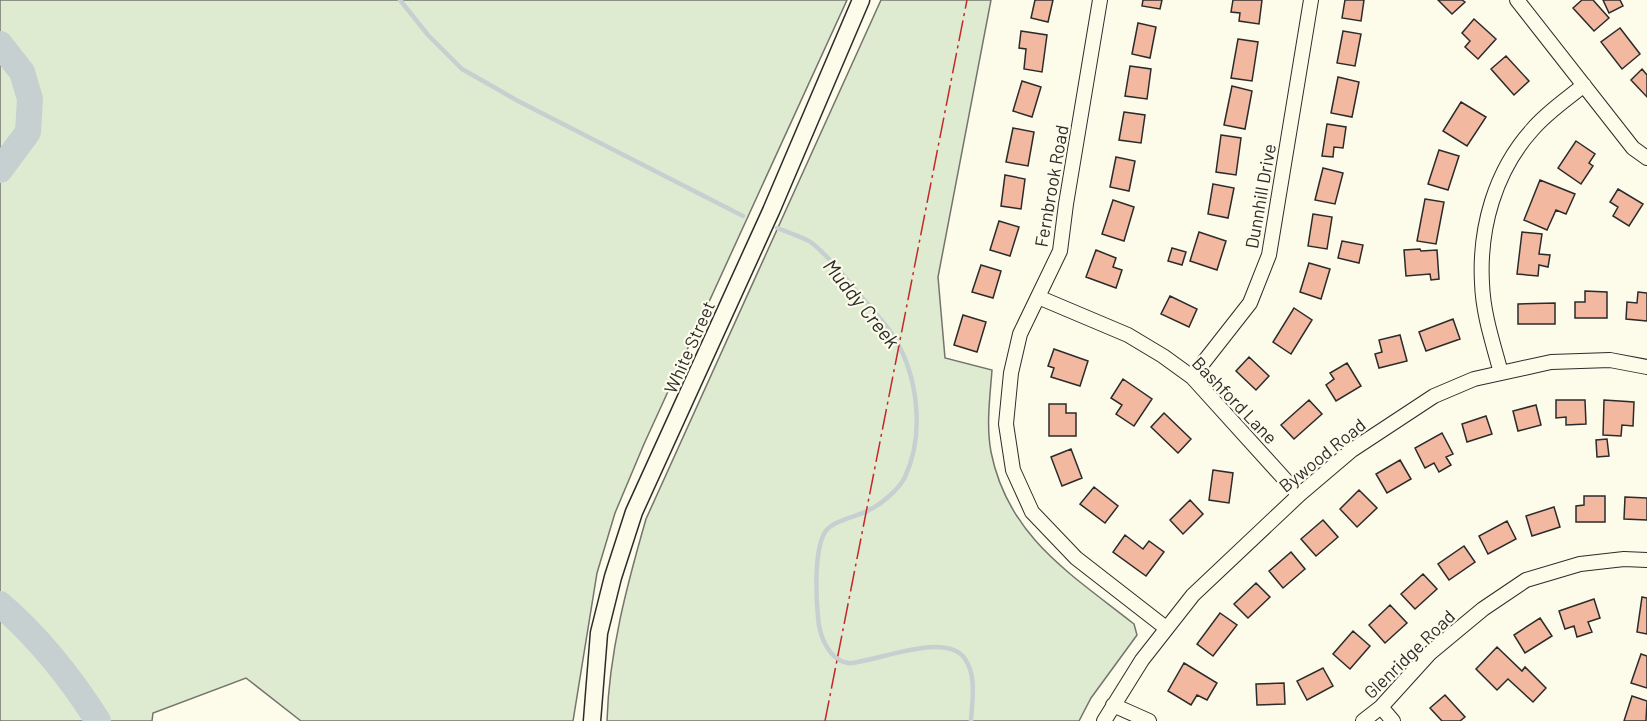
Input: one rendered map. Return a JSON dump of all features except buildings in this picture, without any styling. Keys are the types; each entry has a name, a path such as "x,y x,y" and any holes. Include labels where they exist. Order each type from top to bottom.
{"street":[{"name":"White Street","path":"592,721 599,633 613,577 634,512 766,222 861,0"},
{"name":"Fernbrook Road","path":"1100,0 1060,251 1020,334 1011,373 1006,424 1013,470 1032,512 1076,558 1166,628"},
{"name":"Dunnhill Drive","path":"1192,377 1250,303 1269,255 1311,0"},
{"path":"1516,0 1633,148 1647,158"},
{"path":"1501,373 1487,321 1482,283 1485,229 1496,191 1510,157 1533,128 1584,84"},
{"name":"Bashford Lane","path":"1038,297 1128,335 1192,377 1299,495"},
{"name":"Bywood Road","path":"1104,721 1142,660 1193,595 1299,495 1352,450 1434,396 1474,379 1551,363 1610,360 1647,367"},
{"name":"Glenridge Road","path":"1363,721 1381,707 1430,653 1483,609 1526,580 1580,564 1624,559 1647,560"},
{"path":"1113,705 1149,721"},
{"path":"1381,707 1393,721"}],"green space":[{"path":"0,0 847,0 644,444 615,513 597,573 573,721 301,721 246,678 153,713 152,721 0,721"},
{"path":"881,0 991,0 938,277 945,358 992,370 989,411 991,452 999,482 1012,508 1027,531 1045,551 1087,588 1134,624 1137,635 1091,698 1079,721 607,721 615,644 646,519"}],"waterway":[{"name":"Muddy Creek","path":"400,0 428,35 462,69 518,101 743,216"},
{"path":"0,44 22,72 30,99 28,132 0,170"},
{"name":"Muddy Creek","path":"777,228 807,240 818,248 885,324 894,337 909,369 916,406 915,442 902,482 890,496 874,507 829,528 821,540 816,586 819,624 823,638 835,657 850,663 932,647 957,651 965,659 971,673 973,689 971,721"},
{"path":"0,604 28,630 53,659 77,689 98,721"}],"power":[{"path":"825,721 967,0"}]}
